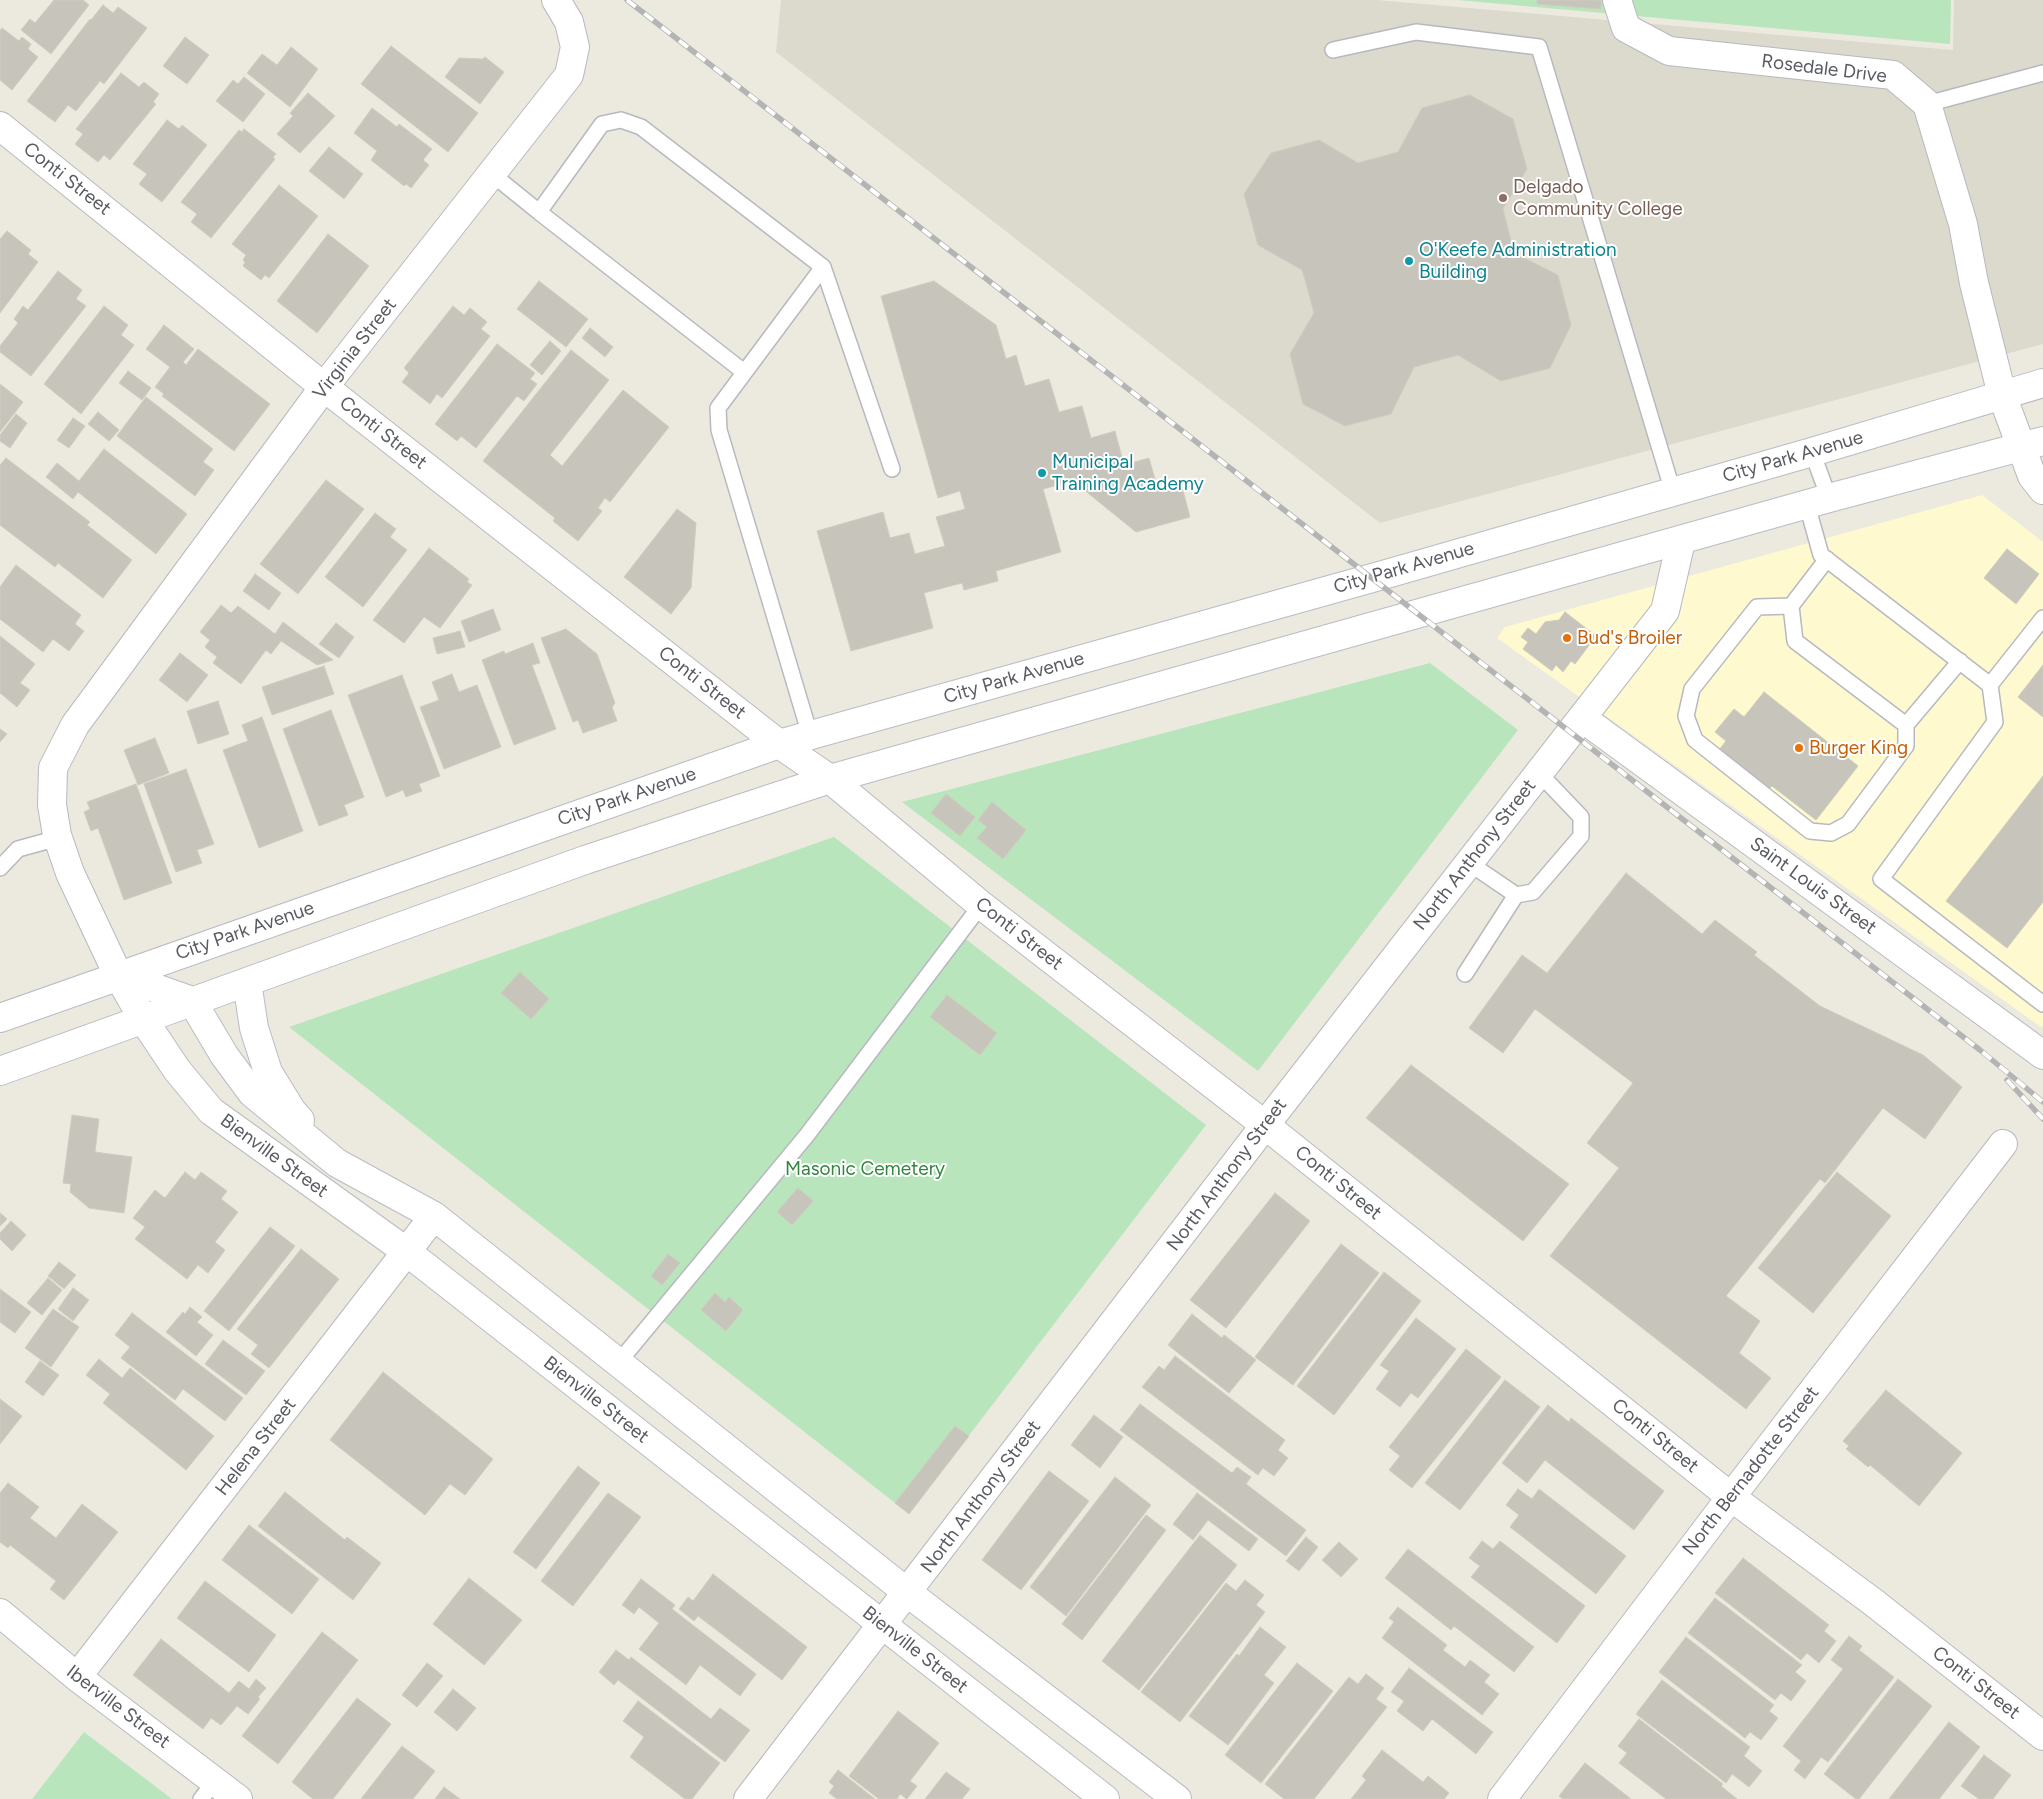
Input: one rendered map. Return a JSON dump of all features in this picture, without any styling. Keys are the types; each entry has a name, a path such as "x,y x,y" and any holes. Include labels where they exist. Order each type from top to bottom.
{"street":[{"name":"Virginia Street","path":"75,725 324,387 570,74 575,47 569,22 556,0"},
{"name":"Rosedale Drive","path":"1617,0 1626,28 1669,51 1893,75 1927,104"},
{"path":"1927,104 1963,224 1974,284 2002,395 2032,445 2032,476 2043,490"},
{"name":"Conti Street","path":"0,126 324,387 779,744 830,779 981,904 1265,1125 1731,1497 1873,1602 2043,1736"},
{"name":"City Park Avenue","path":"0,1018 779,744 1672,492 2043,383"},
{"path":"0,1071 585,860 830,779 1818,501 2032,445"},
{"name":"North Anthony Street","path":"748,1799 908,1593 1265,1125 1665,611 1681,541"},
{"name":"Saint Louis Street","path":"1582,718 2043,1055"},
{"name":"Bienville Street","path":"75,725 53,768 52,805 58,838 70,873 118,975 143,1020 177,1070 211,1111 407,1252 1106,1799"},
{"path":"118,975 192,1002"},
{"name":"Bienville Street","path":"247,982 254,1028 268,1072 292,1111 337,1163"},
{"name":"Bienville Street","path":"192,1002 224,1055 252,1093 337,1163 434,1216 908,1593 1177,1799"},
{"name":"North Bernadotte Street","path":"1502,1799 1731,1497 2003,1144"},
{"name":"Helena Street","path":"77,1676 434,1216"},
{"name":"Iberville Street","path":"0,1613 77,1676 208,1790 238,1799"}],"lane":[{"path":"1333,50 1416,32 1539,47 1672,492"},
{"path":"1927,104 2043,73"},
{"path":"539,212 602,124 621,120 641,127 823,267 892,469"},
{"path":"492,174 744,372"},
{"path":"810,735 718,430 718,408 823,267"},
{"path":"1812,452 1818,501 1821,554 1990,685 1995,722 1881,879 2043,1004"},
{"path":"1827,559 1791,606 1795,641 1906,725"},
{"path":"1791,606 1757,607 1692,689 1686,716 1695,740 1810,831 1831,833 1848,824 1906,746 1906,725 1960,661"},
{"path":"1990,685 2043,618"},
{"path":"1469,863 1516,895 1533,892 1581,836 1581,818 1539,773"},
{"path":"0,868 18,849 58,838"},
{"path":"1465,974 1516,895"},
{"path":"618,1362 808,1135 981,904"}],"shaded area":[{"name":"Delgado Community College","path":"781,0 1377,0 1953,50 1954,0 2043,0 2043,344 1380,523 776,52"},
{"path":"1982,495 2043,542 2043,1025 2041,1027 1497,638 1505,627"}],"green space":[{"path":"1457,0 1951,0 1950,44"},
{"path":"1430,663 1518,730 1258,1071 902,802"},
{"name":"Masonic Cemetery","path":"834,837 1206,1125 909,1514 289,1027"},
{"path":"84,1732 172,1799 32,1799"}],"building":[{"path":"54,0 83,0 89,5 51,54 21,30 30,19 35,23"},
{"path":"1537,0 1601,0 1601,9 1537,4"},
{"path":"103,5 113,13 118,7 147,28 104,84 100,81 76,111 68,105 55,122 27,101 90,19"},
{"path":"2,28 19,41 22,37 31,44 28,49 38,57 12,90 0,80 0,31"},
{"path":"185,37 209,55 187,84 163,66"},
{"path":"391,46 478,113 448,152 361,84"},
{"path":"291,47 318,69 290,107 247,73 262,54 277,65"},
{"path":"485,57 504,72 480,104 445,77 459,58 483,59"},
{"path":"121,73 139,87 144,82 159,94 153,102 156,104 110,160 104,155 98,162 75,144 83,134 76,129"},
{"path":"244,77 265,94 243,122 216,101 233,80 238,84"},
{"path":"308,93 335,116 300,153 277,134 293,116 290,113"},
{"name":"O'Keefe Administration Building","path":"1470,95 1513,119 1527,169 1503,209 1514,253 1558,275 1571,325 1550,368 1501,381 1458,355 1414,367 1391,414 1345,426 1303,404 1290,354 1314,313 1306,283 1302,270 1258,245 1244,194 1271,153 1319,140 1358,163 1398,152 1422,108"},
{"path":"372,108 397,127 399,124 432,149 423,160 429,165 411,188 406,184 404,186 371,160 377,151 354,133"},
{"path":"167,120 179,129 182,125 207,145 162,202 139,184 147,174 133,164"},
{"path":"244,129 276,154 273,157 275,159 211,238 191,222 197,214 181,202 239,130 242,132"},
{"path":"329,147 363,174 344,199 309,171"},
{"path":"279,185 318,216 269,278 265,275 261,280 243,266 245,262 243,260 246,255 232,244"},
{"path":"7,231 31,250 28,254 38,262 0,313 0,239"},
{"path":"328,234 369,266 317,333 277,301"},
{"path":"58,271 82,290 76,299 86,306 31,376 0,352 0,346 18,323 14,319 23,306 28,310"},
{"path":"539,281 588,319 566,347 517,309"},
{"name":"Municipal Training Academy","path":"934,281 996,325 1006,359 1016,355 1025,386 1049,379 1059,412 1082,406 1091,438 1115,431 1124,465 1149,458 1158,490 1181,483 1190,517 1136,532 1073,481 1043,489 1061,552 996,571 998,581 964,590 962,583 924,593 933,628 851,651 817,531 883,512 890,538 909,533 915,554 945,546 936,517 965,509 960,491 938,498 881,296"},
{"path":"104,306 128,325 121,335 134,345 81,414 44,384"},
{"path":"453,306 464,315 470,308 487,322 481,329 490,336 442,398 437,394 430,404 402,382 409,373 404,368"},
{"path":"164,325 194,349 183,362 186,365 198,349 270,404 234,451 162,396 164,394 155,387 170,367 146,349"},
{"path":"590,328 613,347 605,357 582,338"},
{"path":"550,341 561,351 542,375 530,365"},
{"path":"497,344 535,373 530,379 537,384 524,401 517,396 476,448 461,436 457,441 435,424"},
{"path":"571,350 609,380 550,455 562,466 623,390 669,427 610,502 605,498 598,508 602,511 578,541 553,521 555,518 483,461"},
{"path":"128,371 151,388 142,400 119,383"},
{"path":"0,384 23,402 0,432"},
{"path":"146,397 213,449 203,462 214,470 195,496 117,436"},
{"path":"98,412 119,430 109,441 88,424"},
{"path":"16,414 27,423 10,448 0,441 0,435"},
{"path":"73,418 85,426 69,448 57,440"},
{"path":"104,449 187,514 156,554 78,492 73,499 46,477 57,463 79,481"},
{"path":"6,458 90,522 87,525 132,560 103,598 58,563 55,567 0,525 0,465"},
{"path":"326,480 364,509 298,594 260,564"},
{"path":"677,509 696,523 691,588 671,614 624,577"},
{"path":"375,513 396,529 390,537 407,550 363,607 325,577"},
{"path":"429,548 469,579 467,582 472,585 440,628 424,617 404,643 373,620"},
{"path":"2007,549 2039,574 2016,604 1984,578"},
{"path":"16,565 81,615 75,624 84,631 69,651 53,639 43,652 0,619 0,587"},
{"path":"255,574 281,593 269,610 243,591"},
{"path":"221,605 231,613 238,606 275,634 283,622 333,660 317,665 281,641 271,654 266,650 241,684 213,663 217,657 205,647 210,640 200,632"},
{"path":"493,609 501,630 469,642 461,621"},
{"path":"1565,612 1596,636 1575,664 1571,661 1563,672 1556,665 1552,671 1523,649 1528,642 1521,637 1528,628 1536,634 1545,622 1559,620"},
{"path":"336,623 354,637 339,658 319,644"},
{"path":"566,629 597,654 615,703 612,707 617,721 583,733 578,720 573,722 541,638"},
{"path":"460,631 465,647 437,654 433,638"},
{"path":"0,636 35,664 20,683 30,690 17,707 0,693"},
{"path":"533,643 540,663 532,665 556,729 514,745 482,660 504,651 505,654"},
{"path":"180,653 208,675 187,702 159,680"},
{"path":"2043,665 2043,717 2018,697"},
{"path":"324,666 334,694 272,715 262,687"},
{"path":"452,674 459,692 477,685 501,747 444,769 420,707 439,700 432,682"},
{"path":"402,675 440,776 419,784 422,791 406,797 403,790 386,797 348,695"},
{"path":"1764,692 1858,766 1816,820 1772,786 1769,789 1719,750 1726,741 1715,732 1734,709 1744,717"},
{"path":"218,701 229,734 198,744 187,711"},
{"path":"331,710 364,797 344,805 348,815 319,826 283,729"},
{"path":"262,717 303,831 259,848 223,750 248,741 242,725"},
{"path":"0,729 7,734 0,742"},
{"path":"155,738 169,773 138,785 124,750"},
{"path":"186,769 214,844 197,850 202,863 176,872 144,784"},
{"path":"2043,776 2043,902 2007,948 1946,901"},
{"path":"136,784 172,883 124,900 98,828 91,831 84,812 90,809 87,802"},
{"path":"946,794 975,817 960,836 931,813"},
{"path":"992,802 1026,830 1003,859 977,838 987,827 978,820"},
{"path":"1626,873 1702,934 1715,920 1757,952 1754,955 1820,1006 1923,1055 1962,1087 1925,1139 1883,1108 1825,1183 1820,1179 1726,1296 1760,1321 1739,1353 1771,1378 1746,1409 1550,1256 1619,1168 1587,1143 1633,1083 1535,1009 1503,1053 1469,1028 1522,955 1547,973"},
{"path":"520,972 549,999 531,1019 501,993"},
{"path":"947,995 997,1033 980,1055 930,1017"},
{"path":"1411,1065 1569,1184 1523,1241 1366,1118"},
{"path":"72,1115 99,1119 95,1152 132,1157 124,1213 89,1208 70,1192 71,1184 63,1183"},
{"path":"185,1172 195,1180 201,1172 227,1191 221,1199 238,1212 215,1242 225,1250 208,1273 198,1265 187,1279 135,1239 145,1227 133,1218 155,1190 165,1198"},
{"path":"1837,1172 1891,1216 1813,1313 1758,1268"},
{"path":"798,1188 813,1201 792,1225 777,1212"},
{"path":"1275,1193 1310,1221 1226,1328 1190,1300"},
{"path":"0,1213 7,1219 0,1226"},
{"path":"11,1221 26,1235 12,1251 0,1239 0,1233"},
{"path":"270,1227 295,1246 229,1331 204,1311"},
{"path":"1341,1244 1379,1273 1293,1385 1255,1357"},
{"path":"301,1249 339,1279 269,1368 251,1354 258,1345 237,1329"},
{"path":"668,1254 680,1263 662,1285 651,1276"},
{"path":"59,1262 76,1275 64,1289 48,1276"},
{"path":"1384,1272 1421,1301 1334,1415 1297,1386"},
{"path":"48,1278 62,1290 42,1315 27,1303"},
{"path":"73,1288 89,1300 73,1321 58,1309"},
{"path":"0,1289 31,1312 15,1333 0,1322"},
{"path":"715,1293 725,1302 729,1297 743,1310 726,1331 701,1310"},
{"path":"190,1307 202,1317 197,1322 213,1335 196,1356 166,1332 183,1312 185,1314"},
{"path":"53,1309 79,1327 51,1367 25,1348"},
{"path":"132,1313 243,1398 225,1421 183,1389 175,1400 121,1358 130,1347 115,1335"},
{"path":"1192,1314 1222,1338 1224,1335 1256,1360 1229,1393 1168,1345"},
{"path":"1416,1318 1456,1349 1418,1398 1411,1393 1400,1407 1376,1389 1389,1371 1380,1365"},
{"path":"223,1340 265,1371 246,1395 205,1364"},
{"path":"1466,1349 1501,1377 1412,1488 1389,1470 1400,1456 1389,1447"},
{"path":"1175,1356 1285,1440 1278,1450 1288,1458 1274,1476 1263,1468 1258,1475 1142,1387 1159,1366 1164,1370"},
{"path":"99,1359 122,1378 130,1368 214,1436 186,1470 103,1403 110,1394 86,1375"},
{"path":"40,1361 59,1375 43,1396 25,1382"},
{"path":"383,1372 493,1459 465,1495 450,1484 425,1515 330,1440"},
{"path":"1505,1380 1540,1407 1460,1510 1425,1483"},
{"path":"1886,1390 1962,1453 1919,1506 1870,1465 1868,1467 1846,1449 1849,1446 1843,1441"},
{"path":"0,1399 22,1416 0,1444"},
{"path":"1140,1404 1232,1473 1237,1467 1251,1477 1246,1484 1306,1530 1286,1556 1120,1430"},
{"path":"1548,1405 1569,1422 1571,1418 1664,1491 1634,1530 1545,1460 1527,1483 1502,1463"},
{"path":"1094,1415 1123,1437 1100,1468 1071,1445"},
{"path":"955,1426 969,1436 909,1514 895,1503"},
{"path":"578,1466 600,1483 536,1569 513,1552"},
{"path":"1049,1471 1089,1501 1021,1590 982,1560"},
{"path":"1115,1477 1151,1505 1066,1616 1030,1587"},
{"path":"8,1483 39,1507 30,1518 56,1538 82,1504 118,1532 64,1600 50,1589 56,1581 10,1545 8,1548 0,1542 0,1493"},
{"path":"1518,1489 1532,1499 1539,1489 1626,1556 1596,1594 1510,1527 1519,1515 1506,1505"},
{"path":"285,1492 345,1540 347,1537 381,1563 353,1600 258,1526"},
{"path":"608,1493 641,1517 573,1606 541,1581"},
{"path":"1197,1493 1258,1539 1249,1551 1208,1520 1193,1540 1173,1524"},
{"path":"1146,1515 1166,1530 1082,1640 1062,1624"},
{"path":"249,1525 319,1579 292,1614 222,1560"},
{"path":"1200,1535 1237,1565 1139,1690 1102,1661"},
{"path":"1306,1537 1318,1547 1299,1571 1286,1561"},
{"path":"1482,1541 1493,1549 1500,1541 1585,1606 1557,1643 1471,1577 1480,1566 1469,1558"},
{"path":"1339,1542 1358,1559 1341,1577 1322,1560"},
{"path":"1408,1549 1534,1647 1514,1672 1454,1626 1451,1630 1385,1578"},
{"path":"1743,1558 1829,1625 1824,1631 1836,1641 1819,1663 1807,1653 1801,1660 1715,1593"},
{"path":"713,1574 807,1647 782,1680 698,1616 694,1621 679,1609 688,1597 693,1601"},
{"path":"469,1578 522,1620 484,1665 433,1624"},
{"path":"641,1579 675,1605 672,1609 756,1674 740,1696 700,1665 686,1685 639,1649 659,1623 639,1607 634,1614 622,1605"},
{"path":"1245,1580 1264,1595 1256,1605 1265,1612 1180,1722 1141,1692 1226,1583 1236,1591"},
{"path":"205,1581 276,1635 249,1672 177,1618"},
{"path":"1715,1598 1802,1665 1795,1672 1806,1681 1791,1701 1781,1693 1775,1700 1688,1633"},
{"path":"1398,1607 1447,1645 1443,1650 1465,1667 1470,1660 1490,1675 1484,1682 1499,1694 1482,1715 1382,1638 1394,1622 1389,1618"},
{"path":"1260,1627 1286,1647 1264,1675 1274,1683 1228,1745 1189,1716 1237,1654 1239,1656"},
{"path":"322,1632 358,1660 278,1764 242,1736"},
{"path":"1849,1636 1862,1646 1859,1650 1894,1677 1828,1762 1821,1757 1805,1779 1794,1770 1801,1761 1783,1746 1843,1669 1831,1660"},
{"path":"1686,1637 1774,1705 1769,1711 1778,1718 1761,1740 1750,1732 1745,1738 1659,1672"},
{"path":"161,1639 229,1693 239,1681 249,1689 256,1679 266,1688 248,1714 237,1706 221,1725 211,1718 203,1729 133,1675"},
{"path":"616,1650 629,1660 631,1657 711,1719 720,1708 750,1730 725,1762 618,1680 614,1685 599,1672"},
{"path":"427,1663 443,1676 417,1707 402,1695"},
{"path":"1297,1663 1333,1691 1261,1783 1225,1755"},
{"path":"1409,1668 1493,1732 1476,1754 1432,1719 1423,1731 1397,1711 1404,1701 1391,1692"},
{"path":"1366,1674 1384,1688 1376,1699 1387,1707 1314,1799 1284,1799 1265,1784 1349,1677 1358,1684"},
{"path":"1898,1679 1932,1706 1859,1799 1856,1799 1824,1774"},
{"path":"1662,1680 1750,1747 1744,1756 1762,1771 1749,1787 1732,1774 1726,1783 1636,1714"},
{"path":"453,1689 476,1708 457,1731 434,1712"},
{"path":"357,1698 391,1724 333,1799 313,1799 292,1782"},
{"path":"638,1701 720,1763 692,1799 685,1799 630,1757 644,1737 623,1721"},
{"path":"898,1711 939,1743 910,1781 917,1786 907,1799 900,1794 897,1799 879,1799 849,1776"},
{"path":"1639,1719 1723,1784 1721,1786 1737,1799 1666,1799 1619,1763 1627,1753 1618,1746"},
{"path":"1949,1722 1980,1747 1939,1799 1889,1799"},
{"path":"402,1746 435,1771 413,1799 361,1799"},
{"path":"1382,1750 1423,1782 1428,1776 1449,1793 1444,1799 1351,1799 1366,1780 1362,1776"},
{"path":"1984,1755 2011,1775 1993,1799 1979,1799 1961,1786"},
{"path":"1585,1763 1631,1799 1563,1799 1559,1796"},
{"path":"838,1770 875,1799 837,1799 829,1793 834,1786 829,1782"},
{"path":"946,1772 970,1789 962,1799 925,1799"},
{"path":"444,1787 460,1799 435,1799"}],"railway":[{"path":"627,0 1980,1050 2043,1102"},
{"path":"2007,1080 2043,1119"}],"place":[{"name":"Delgado Community College","path":"1503,198"},
{"name":"O'Keefe Administration Building","path":"1409,261"},
{"name":"Municipal Training Academy","path":"1042,473"},
{"name":"Bud's Broiler","path":"1567,638"},
{"name":"Burger King","path":"1799,748"}]}
